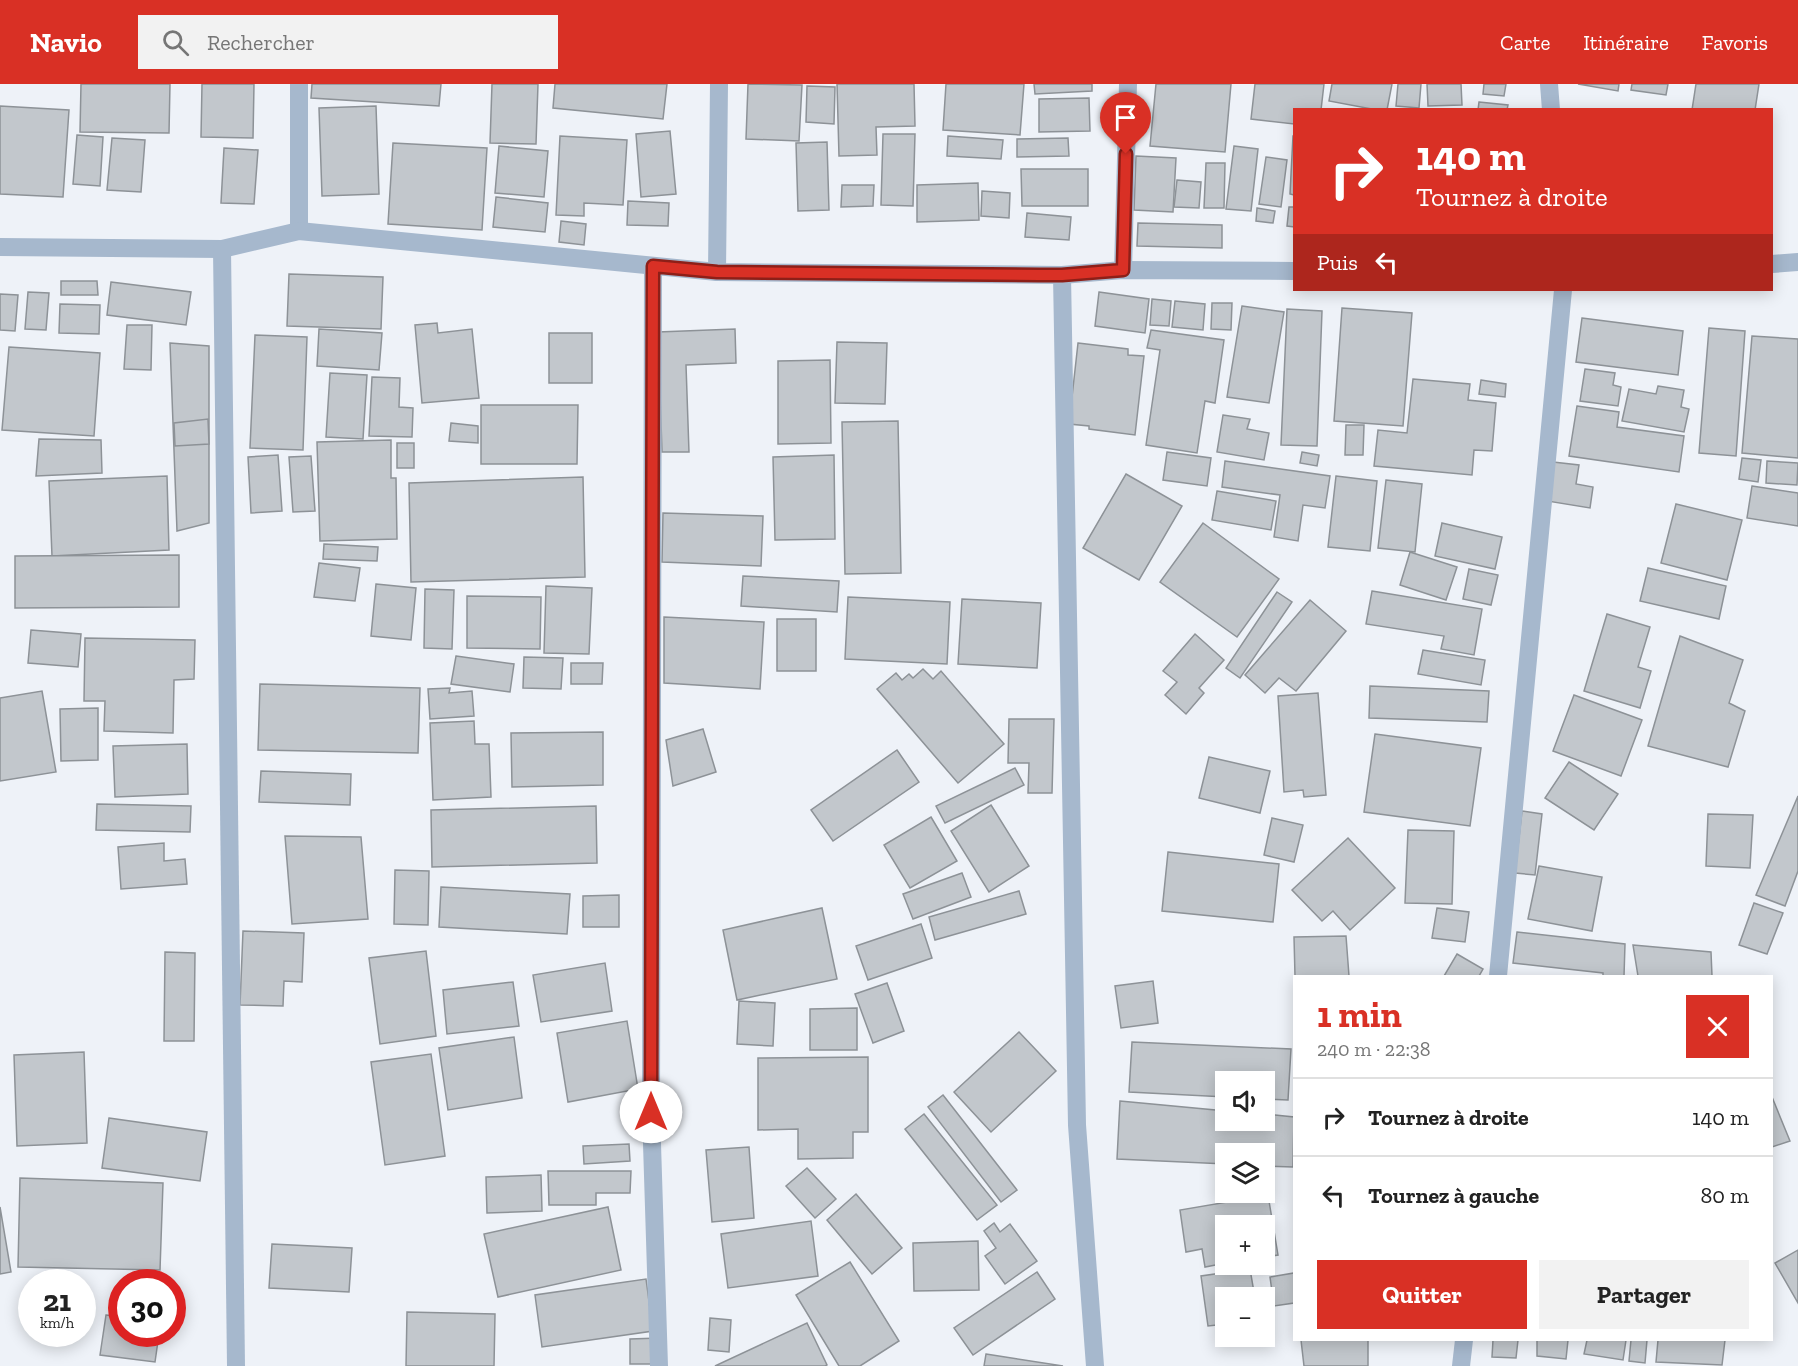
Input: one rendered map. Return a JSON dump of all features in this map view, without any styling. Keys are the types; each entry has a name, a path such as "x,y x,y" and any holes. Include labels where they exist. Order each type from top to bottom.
{"street":[{"path":"299,84 299,231"},
{"path":"717,272 719,84"},
{"path":"1123,270 1128,84"},
{"path":"1549,84 1551,108"},
{"path":"0,247 222,249 299,231 717,272 1062,275 1123,270 1293,271"},
{"path":"222,249 236,1366"},
{"path":"1773,264 1798,262"},
{"path":"653,266 651,1112 659,1366"},
{"path":"1062,275 1077,1125 1095,1366"},
{"path":"1498,975 1563,291"},
{"path":"1461,1366 1464,1341"}],"building":[{"path":"81,84 170,84 169,133 80,132"},
{"path":"202,84 254,84 253,138 201,137"},
{"path":"312,84 441,84 439,106 311,98"},
{"path":"492,84 538,84 536,144 490,143"},
{"path":"555,84 667,84 663,119 553,108"},
{"path":"748,84 802,85 799,141 746,139"},
{"path":"837,84 914,84 915,126 876,127 877,155 839,156"},
{"path":"946,84 1024,84 1020,135 943,130"},
{"path":"1034,84 1092,84 1092,91 1035,94"},
{"path":"1156,84 1231,84 1225,152 1150,146"},
{"path":"1255,84 1324,84 1321,108 1293,108 1293,124 1251,119"},
{"path":"1332,84 1392,84 1387,108 1366,108 1329,101"},
{"path":"1398,84 1421,84 1419,108 1396,106"},
{"path":"1427,84 1461,84 1462,105 1428,106"},
{"path":"1484,84 1506,84 1504,96 1483,94"},
{"path":"1578,84 1619,84 1618,91"},
{"path":"1632,84 1668,84 1666,95 1631,90"},
{"path":"1696,84 1759,84 1755,108 1692,108"},
{"path":"807,86 835,87 834,124 806,122"},
{"path":"1089,98 1090,131 1039,132 1039,99"},
{"path":"1479,102 1508,105 1507,108 1478,108"},
{"path":"0,106 69,110 63,197 0,194"},
{"path":"376,106 379,194 322,196 319,108"},
{"path":"670,131 676,194 641,197 636,134"},
{"path":"883,134 915,134 913,206 881,205"},
{"path":"77,135 103,137 100,186 73,184"},
{"path":"560,136 627,140 623,205 584,203 584,216 556,215"},
{"path":"948,136 1003,140 1001,159 947,156"},
{"path":"1293,136 1293,195 1290,194"},
{"path":"112,138 145,140 141,192 107,190"},
{"path":"1068,138 1069,156 1017,157 1017,139"},
{"path":"827,142 829,210 798,211 796,143"},
{"path":"393,143 487,148 482,230 388,224"},
{"path":"499,146 548,151 544,197 495,193"},
{"path":"1234,146 1258,149 1251,211 1226,209"},
{"path":"224,148 258,150 254,204 221,203"},
{"path":"1136,156 1176,158 1173,212 1134,210"},
{"path":"1266,157 1287,160 1281,207 1259,204"},
{"path":"1206,163 1225,163 1224,208 1204,208"},
{"path":"1021,169 1088,169 1088,206 1022,206"},
{"path":"1177,180 1201,182 1199,208 1174,207"},
{"path":"978,183 979,220 917,222 917,185"},
{"path":"842,185 874,185 873,206 841,207"},
{"path":"982,191 1010,193 1009,218 981,216"},
{"path":"496,197 548,203 545,232 493,227"},
{"path":"628,201 669,203 668,226 627,225"},
{"path":"1289,207 1293,207 1293,227 1287,226"},
{"path":"1257,208 1275,211 1273,223 1256,221"},
{"path":"1027,213 1071,217 1069,240 1025,237"},
{"path":"561,221 586,224 584,245 559,242"},
{"path":"1138,223 1222,225 1222,248 1137,246"},
{"path":"289,274 383,277 381,329 287,326"},
{"path":"61,281 97,281 98,295 61,295"},
{"path":"111,282 191,292 186,325 107,315"},
{"path":"28,292 49,293 46,330 25,329"},
{"path":"1099,292 1149,299 1145,333 1095,326"},
{"path":"0,294 18,295 15,331 0,330"},
{"path":"1152,299 1171,301 1169,326 1150,325"},
{"path":"1175,301 1205,304 1203,330 1172,327"},
{"path":"1212,303 1232,303 1231,330 1211,329"},
{"path":"60,304 100,305 99,334 59,333"},
{"path":"1242,306 1284,312 1269,403 1227,397"},
{"path":"1342,308 1412,313 1403,426 1334,421"},
{"path":"1287,309 1322,311 1317,446 1281,445"},
{"path":"1582,318 1683,331 1678,375 1576,362"},
{"path":"437,323 438,333 472,329 479,398 422,403 415,325"},
{"path":"127,325 152,325 151,370 124,369"},
{"path":"1709,328 1745,331 1736,456 1699,453"},
{"path":"319,329 382,333 379,370 317,366"},
{"path":"735,329 736,363 686,365 689,452 662,452 658,332"},
{"path":"1151,330 1224,340 1215,403 1205,401 1197,453 1146,445 1160,350 1147,348"},
{"path":"549,333 592,333 592,383 549,383"},
{"path":"255,335 307,337 303,450 250,448"},
{"path":"1752,336 1798,339 1798,458 1742,453"},
{"path":"837,342 887,343 885,404 835,403"},
{"path":"170,343 209,346 209,523 177,531"},
{"path":"1078,343 1128,349 1128,355 1144,356 1135,435 1069,424"},
{"path":"9,347 100,353 94,436 2,430"},
{"path":"830,360 831,443 778,444 778,361"},
{"path":"1585,369 1615,373 1613,385 1621,387 1618,406 1580,401"},
{"path":"330,373 367,375 363,439 326,437"},
{"path":"372,377 400,378 399,407 413,408 412,437 369,436"},
{"path":"1413,379 1470,384 1468,400 1496,403 1492,451 1474,450 1472,475 1374,466 1378,430 1407,433"},
{"path":"1481,380 1506,384 1505,397 1479,394"},
{"path":"1658,386 1684,390 1681,407 1689,409 1684,432 1622,421 1629,389 1656,394"},
{"path":"481,405 578,405 577,464 481,464"},
{"path":"1577,406 1619,412 1617,427 1684,436 1679,472 1569,456"},
{"path":"1223,415 1250,419 1247,429 1269,433 1264,460 1217,452"},
{"path":"208,419 209,444 175,446 174,423"},
{"path":"898,421 901,573 845,574 842,422"},
{"path":"451,423 478,426 478,443 449,441"},
{"path":"1346,425 1364,425 1363,455 1345,455"},
{"path":"39,439 101,440 102,473 36,476"},
{"path":"391,440 391,478 396,478 397,539 320,541 317,442"},
{"path":"397,443 414,443 414,468 397,468"},
{"path":"1167,452 1211,458 1207,486 1163,480"},
{"path":"1302,452 1319,455 1317,466 1300,463"},
{"path":"278,455 282,511 251,513 248,457"},
{"path":"834,455 835,539 775,540 773,457"},
{"path":"311,456 315,511 293,512 289,457"},
{"path":"1742,458 1761,460 1758,482 1739,479"},
{"path":"1225,461 1330,476 1325,508 1303,505 1298,541 1274,537 1280,495 1222,487"},
{"path":"1767,461 1798,463 1797,485 1766,483"},
{"path":"1553,462 1579,465 1576,484 1593,487 1590,508 1547,501"},
{"path":"1126,474 1182,506 1139,580 1083,548"},
{"path":"167,476 169,550 52,556 49,481"},
{"path":"1336,476 1377,481 1370,551 1328,547"},
{"path":"583,477 585,577 411,582 409,483"},
{"path":"1386,480 1422,484 1415,552 1378,548"},
{"path":"1752,486 1798,493 1798,526 1747,518"},
{"path":"1217,491 1276,501 1271,530 1212,520"},
{"path":"1676,504 1742,520 1727,580 1661,563"},
{"path":"663,513 763,516 761,566 662,562"},
{"path":"1203,523 1279,579 1237,637 1160,582"},
{"path":"1442,523 1502,537 1495,569 1435,556"},
{"path":"324,544 378,547 377,561 323,559"},
{"path":"1410,552 1457,567 1446,600 1400,585"},
{"path":"179,555 179,607 15,608 15,556"},
{"path":"319,563 360,568 355,601 314,597"},
{"path":"1648,568 1726,586 1719,619 1640,601"},
{"path":"1469,569 1498,575 1491,605 1463,599"},
{"path":"743,576 839,581 837,612 741,606"},
{"path":"376,584 416,588 411,640 371,636"},
{"path":"546,586 592,588 589,654 544,653"},
{"path":"425,589 454,590 452,649 424,648"},
{"path":"1372,591 1482,609 1474,655 1441,649 1444,636 1366,624"},
{"path":"1277,592 1292,602 1240,678 1226,668"},
{"path":"467,596 541,597 540,649 467,648"},
{"path":"848,597 950,602 947,664 845,659"},
{"path":"962,599 1041,603 1037,668 958,664"},
{"path":"1310,600 1346,631 1296,691 1279,678 1265,693 1245,675"},
{"path":"1607,614 1650,627 1638,667 1651,671 1640,708 1584,691"},
{"path":"664,617 764,622 760,689 664,683"},
{"path":"777,619 816,619 816,671 777,671"},
{"path":"31,630 81,634 78,667 28,663"},
{"path":"1195,634 1224,660 1199,688 1204,693 1186,714 1165,695 1177,682 1163,671"},
{"path":"1680,636 1743,660 1729,703 1745,711 1728,767 1648,746"},
{"path":"85,638 195,640 194,679 174,680 173,733 104,731 105,701 84,701"},
{"path":"1423,650 1485,660 1481,685 1418,674"},
{"path":"456,656 514,664 510,692 451,684"},
{"path":"524,657 563,658 561,689 523,688"},
{"path":"571,663 603,663 602,684 571,684"},
{"path":"923,669 933,679 941,671 1004,744 958,783 877,689 896,673 902,680 909,674 913,678"},
{"path":"260,684 420,688 418,753 258,750"},
{"path":"1370,686 1489,691 1487,722 1369,718"},
{"path":"450,688 449,693 472,691 474,716 430,719 428,689"},
{"path":"42,691 56,772 0,781 0,698"},
{"path":"1318,693 1326,795 1304,797 1303,790 1284,792 1278,696"},
{"path":"1574,695 1642,720 1621,776 1553,751"},
{"path":"98,708 98,760 61,761 60,709"},
{"path":"1009,719 1054,719 1052,793 1028,793 1029,763 1008,763"},
{"path":"474,721 475,744 489,744 491,797 433,800 430,723"},
{"path":"703,729 716,772 673,786 666,740"},
{"path":"603,732 603,785 512,787 511,733"},
{"path":"1375,734 1481,748 1470,826 1364,812"},
{"path":"187,744 188,794 115,797 113,746"},
{"path":"897,750 919,782 833,841 811,810"},
{"path":"1209,757 1270,771 1260,813 1199,798"},
{"path":"1569,762 1618,794 1594,830 1545,798"},
{"path":"1015,768 1024,785 945,823 936,806"},
{"path":"261,771 351,774 350,805 259,802"},
{"path":"1798,796 1798,871 1785,906 1756,895"},
{"path":"97,804 191,806 190,832 96,830"},
{"path":"991,805 1029,866 989,892 951,831"},
{"path":"596,806 597,863 432,867 431,810"},
{"path":"1522,811 1542,814 1535,875 1515,873"},
{"path":"1708,814 1753,815 1750,868 1706,866"},
{"path":"931,817 957,861 910,888 884,845"},
{"path":"1272,818 1303,825 1294,862 1264,855"},
{"path":"1408,830 1454,831 1452,904 1405,903"},
{"path":"285,836 361,837 368,919 292,924"},
{"path":"1348,838 1395,888 1350,930 1333,911 1322,921 1292,890"},
{"path":"164,843 164,861 185,859 187,884 121,889 118,847"},
{"path":"1168,852 1279,864 1273,922 1162,911"},
{"path":"1539,866 1602,877 1592,931 1528,919"},
{"path":"395,870 429,871 428,925 394,924"},
{"path":"962,873 971,897 913,919 903,894"},
{"path":"441,887 570,894 567,934 439,927"},
{"path":"1019,891 1026,914 935,940 929,917"},
{"path":"619,895 619,927 583,927 583,896"},
{"path":"1754,903 1783,913 1767,954 1739,945"},
{"path":"822,908 837,979 737,1000 723,930"},
{"path":"1437,908 1469,912 1465,942 1432,938"},
{"path":"921,924 932,958 868,980 856,946"},
{"path":"243,931 304,933 302,982 284,981 283,1006 240,1005"},
{"path":"1517,932 1625,944 1624,975 1603,975 1603,973 1513,963"},
{"path":"1346,936 1349,975 1295,975 1294,937"},
{"path":"1633,945 1711,952 1712,975 1638,975"},
{"path":"426,951 436,1036 380,1044 369,958"},
{"path":"165,952 195,953 194,1041 164,1041"},
{"path":"1457,954 1483,969 1480,975 1445,975"},
{"path":"605,963 612,1011 541,1022 533,975"},
{"path":"1153,981 1158,1023 1121,1028 1115,986"},
{"path":"513,982 519,1026 447,1034 443,990"},
{"path":"887,983 904,1031 873,1043 855,994"},
{"path":"739,1001 775,1003 773,1046 737,1044"},
{"path":"857,1008 857,1050 810,1050 810,1009"},
{"path":"627,1021 638,1089 568,1102 557,1033"},
{"path":"1019,1032 1056,1071 991,1132 954,1092"},
{"path":"514,1037 522,1098 448,1110 439,1048"},
{"path":"1132,1042 1291,1049 1288,1100 1275,1099 1275,1071 1215,1071 1215,1096 1129,1092"},
{"path":"84,1052 87,1143 17,1146 14,1055"},
{"path":"431,1054 445,1156 385,1165 371,1062"},
{"path":"868,1057 868,1132 853,1132 853,1158 798,1159 798,1129 758,1130 758,1058"},
{"path":"943,1095 1017,1190 1001,1202 928,1107"},
{"path":"1773,1099 1790,1141 1773,1147"},
{"path":"1120,1101 1215,1110 1215,1131 1275,1131 1275,1115 1293,1117 1293,1167 1275,1166 1275,1143 1215,1143 1215,1163 1117,1159"},
{"path":"924,1114 997,1205 977,1220 905,1129"},
{"path":"109,1118 207,1132 200,1181 102,1168"},
{"path":"629,1144 630,1161 584,1164 583,1146"},
{"path":"749,1147 754,1218 712,1222 706,1150"},
{"path":"807,1168 836,1199 815,1218 786,1186"},
{"path":"548,1171 631,1171 630,1193 596,1193 596,1205 549,1205"},
{"path":"541,1175 542,1211 487,1213 486,1177"},
{"path":"20,1178 163,1183 160,1269 18,1267"},
{"path":"856,1194 902,1248 872,1274 827,1220"},
{"path":"1221,1203 1269,1203 1271,1215 1215,1215 1215,1265 1205,1267 1202,1249 1186,1252 1180,1210"},
{"path":"0,1207 11,1272 0,1274"},
{"path":"608,1207 621,1270 498,1297 484,1234"},
{"path":"811,1221 818,1276 728,1288 721,1234"},
{"path":"994,1223 1000,1232 1010,1224 1037,1261 1005,1284 985,1256 996,1248 984,1231"},
{"path":"1275,1237 1278,1255 1275,1255"},
{"path":"978,1241 979,1290 914,1291 913,1243"},
{"path":"272,1244 352,1248 349,1292 269,1288"},
{"path":"1798,1250 1798,1303 1775,1263"},
{"path":"850,1262 899,1341 860,1366 839,1366 796,1295"},
{"path":"1037,1272 1055,1299 973,1355 954,1328"},
{"path":"1293,1273 1293,1303 1275,1306 1275,1287 1271,1287 1270,1277"},
{"path":"1251,1275 1253,1287 1215,1287 1215,1325 1208,1326 1201,1276"},
{"path":"646,1279 653,1331 542,1347 535,1295"},
{"path":"407,1312 495,1314 494,1366 406,1366"},
{"path":"106,1315 108,1315 108,1347 157,1347 155,1362 100,1355"},
{"path":"710,1318 731,1320 729,1352 708,1350"},
{"path":"807,1323 827,1365 825,1366 715,1366"},
{"path":"659,1338 659,1364 630,1364 630,1339"},
{"path":"1301,1341 1368,1341 1368,1366 1304,1366"},
{"path":"1493,1341 1518,1341 1516,1358 1492,1357"},
{"path":"1537,1341 1568,1341 1566,1359 1537,1356"},
{"path":"1587,1341 1626,1341 1623,1360 1584,1354"},
{"path":"1631,1341 1647,1341 1645,1363 1629,1361"},
{"path":"1658,1341 1725,1341 1722,1365 1656,1362"},
{"path":"986,1354 1063,1366 984,1366"}],"route":[{"path":"651,1112 653,266 717,272 1039,275 1123,270 1126,154"}]}
